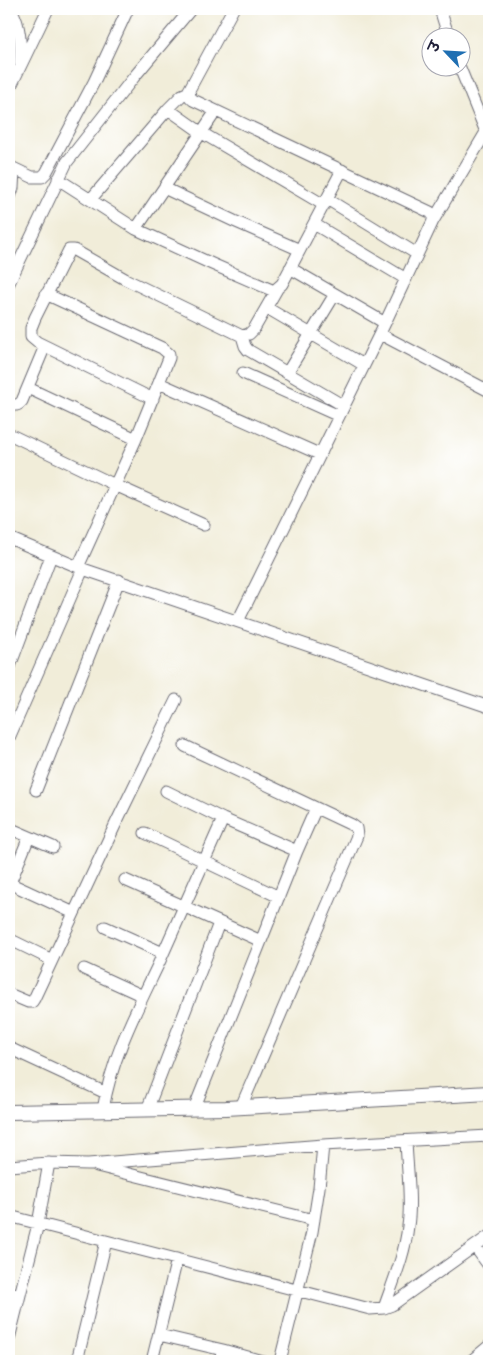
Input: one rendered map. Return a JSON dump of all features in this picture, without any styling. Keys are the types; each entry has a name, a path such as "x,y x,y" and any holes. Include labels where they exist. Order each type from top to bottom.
{"street":[{"path":"10,9 19,28 21,46 20,67"},
{"path":"9,90 48,9"},
{"path":"9,199 13,188 12,168 32,177 42,177 46,173 94,82 128,9"},
{"path":"9,283 67,162 191,9"},
{"path":"91,200 168,109 182,95 189,92 233,9"},
{"path":"440,9 446,28"},
{"path":"238,621 380,334 433,218 488,131 464,78"},
{"path":"189,92 193,100 430,212 433,218"},
{"path":"168,109 202,133 417,254"},
{"path":"136,229 216,111"},
{"path":"152,399 32,339 30,332 35,318 67,252 71,249 125,279 242,336 246,336 254,329 277,289 282,284 342,170"},
{"path":"58,179 136,229 271,290 277,289"},
{"path":"164,188 300,250"},
{"path":"314,224 406,279"},
{"path":"290,268 385,323"},
{"path":"9,738 115,485 169,362 169,354 166,351 46,294"},
{"path":"287,373 335,294"},
{"path":"267,308 364,365"},
{"path":"380,334 489,391"},
{"path":"242,336 248,350 287,373 342,411"},
{"path":"9,403 20,404 45,346"},
{"path":"243,373 342,411"},
{"path":"159,383 319,454"},
{"path":"28,388 136,439"},
{"path":"9,434 204,525"},
{"path":"9,538 81,568 489,707"},
{"path":"9,669 51,556"},
{"path":"36,790 119,580"},
{"path":"9,994 25,1002 32,1002 34,999 176,700"},
{"path":"185,746 356,828 357,836 241,1107"},
{"path":"166,791 223,819 297,851"},
{"path":"194,1109 316,808"},
{"path":"104,1110 111,1076 143,996 223,819"},
{"path":"9,828 53,847"},
{"path":"144,834 279,897"},
{"path":"29,837 9,883 74,913"},
{"path":"125,880 261,941"},
{"path":"147,1110 219,923"},
{"path":"106,927 163,953"},
{"path":"9,939 52,960"},
{"path":"84,969 143,996"},
{"path":"9,1048 106,1093"},
{"path":"9,1112 194,1109 489,1093"},
{"path":"9,1166 50,1163 88,1164 323,1146 489,1136"},
{"path":"384,1308 400,1262 409,1226 406,1141"},
{"path":"280,1361 314,1220 323,1146"},
{"path":"9,1339 14,1294 38,1224 50,1163"},
{"path":"88,1164 314,1220"},
{"path":"9,1216 370,1309 384,1308 392,1305 489,1236"},
{"path":"77,1361 106,1241"},
{"path":"475,1247 489,1266"},
{"path":"152,1361 177,1259"},
{"path":"159,1335 221,1356 262,1361"},
{"path":"471,1361 489,1346"}]}
